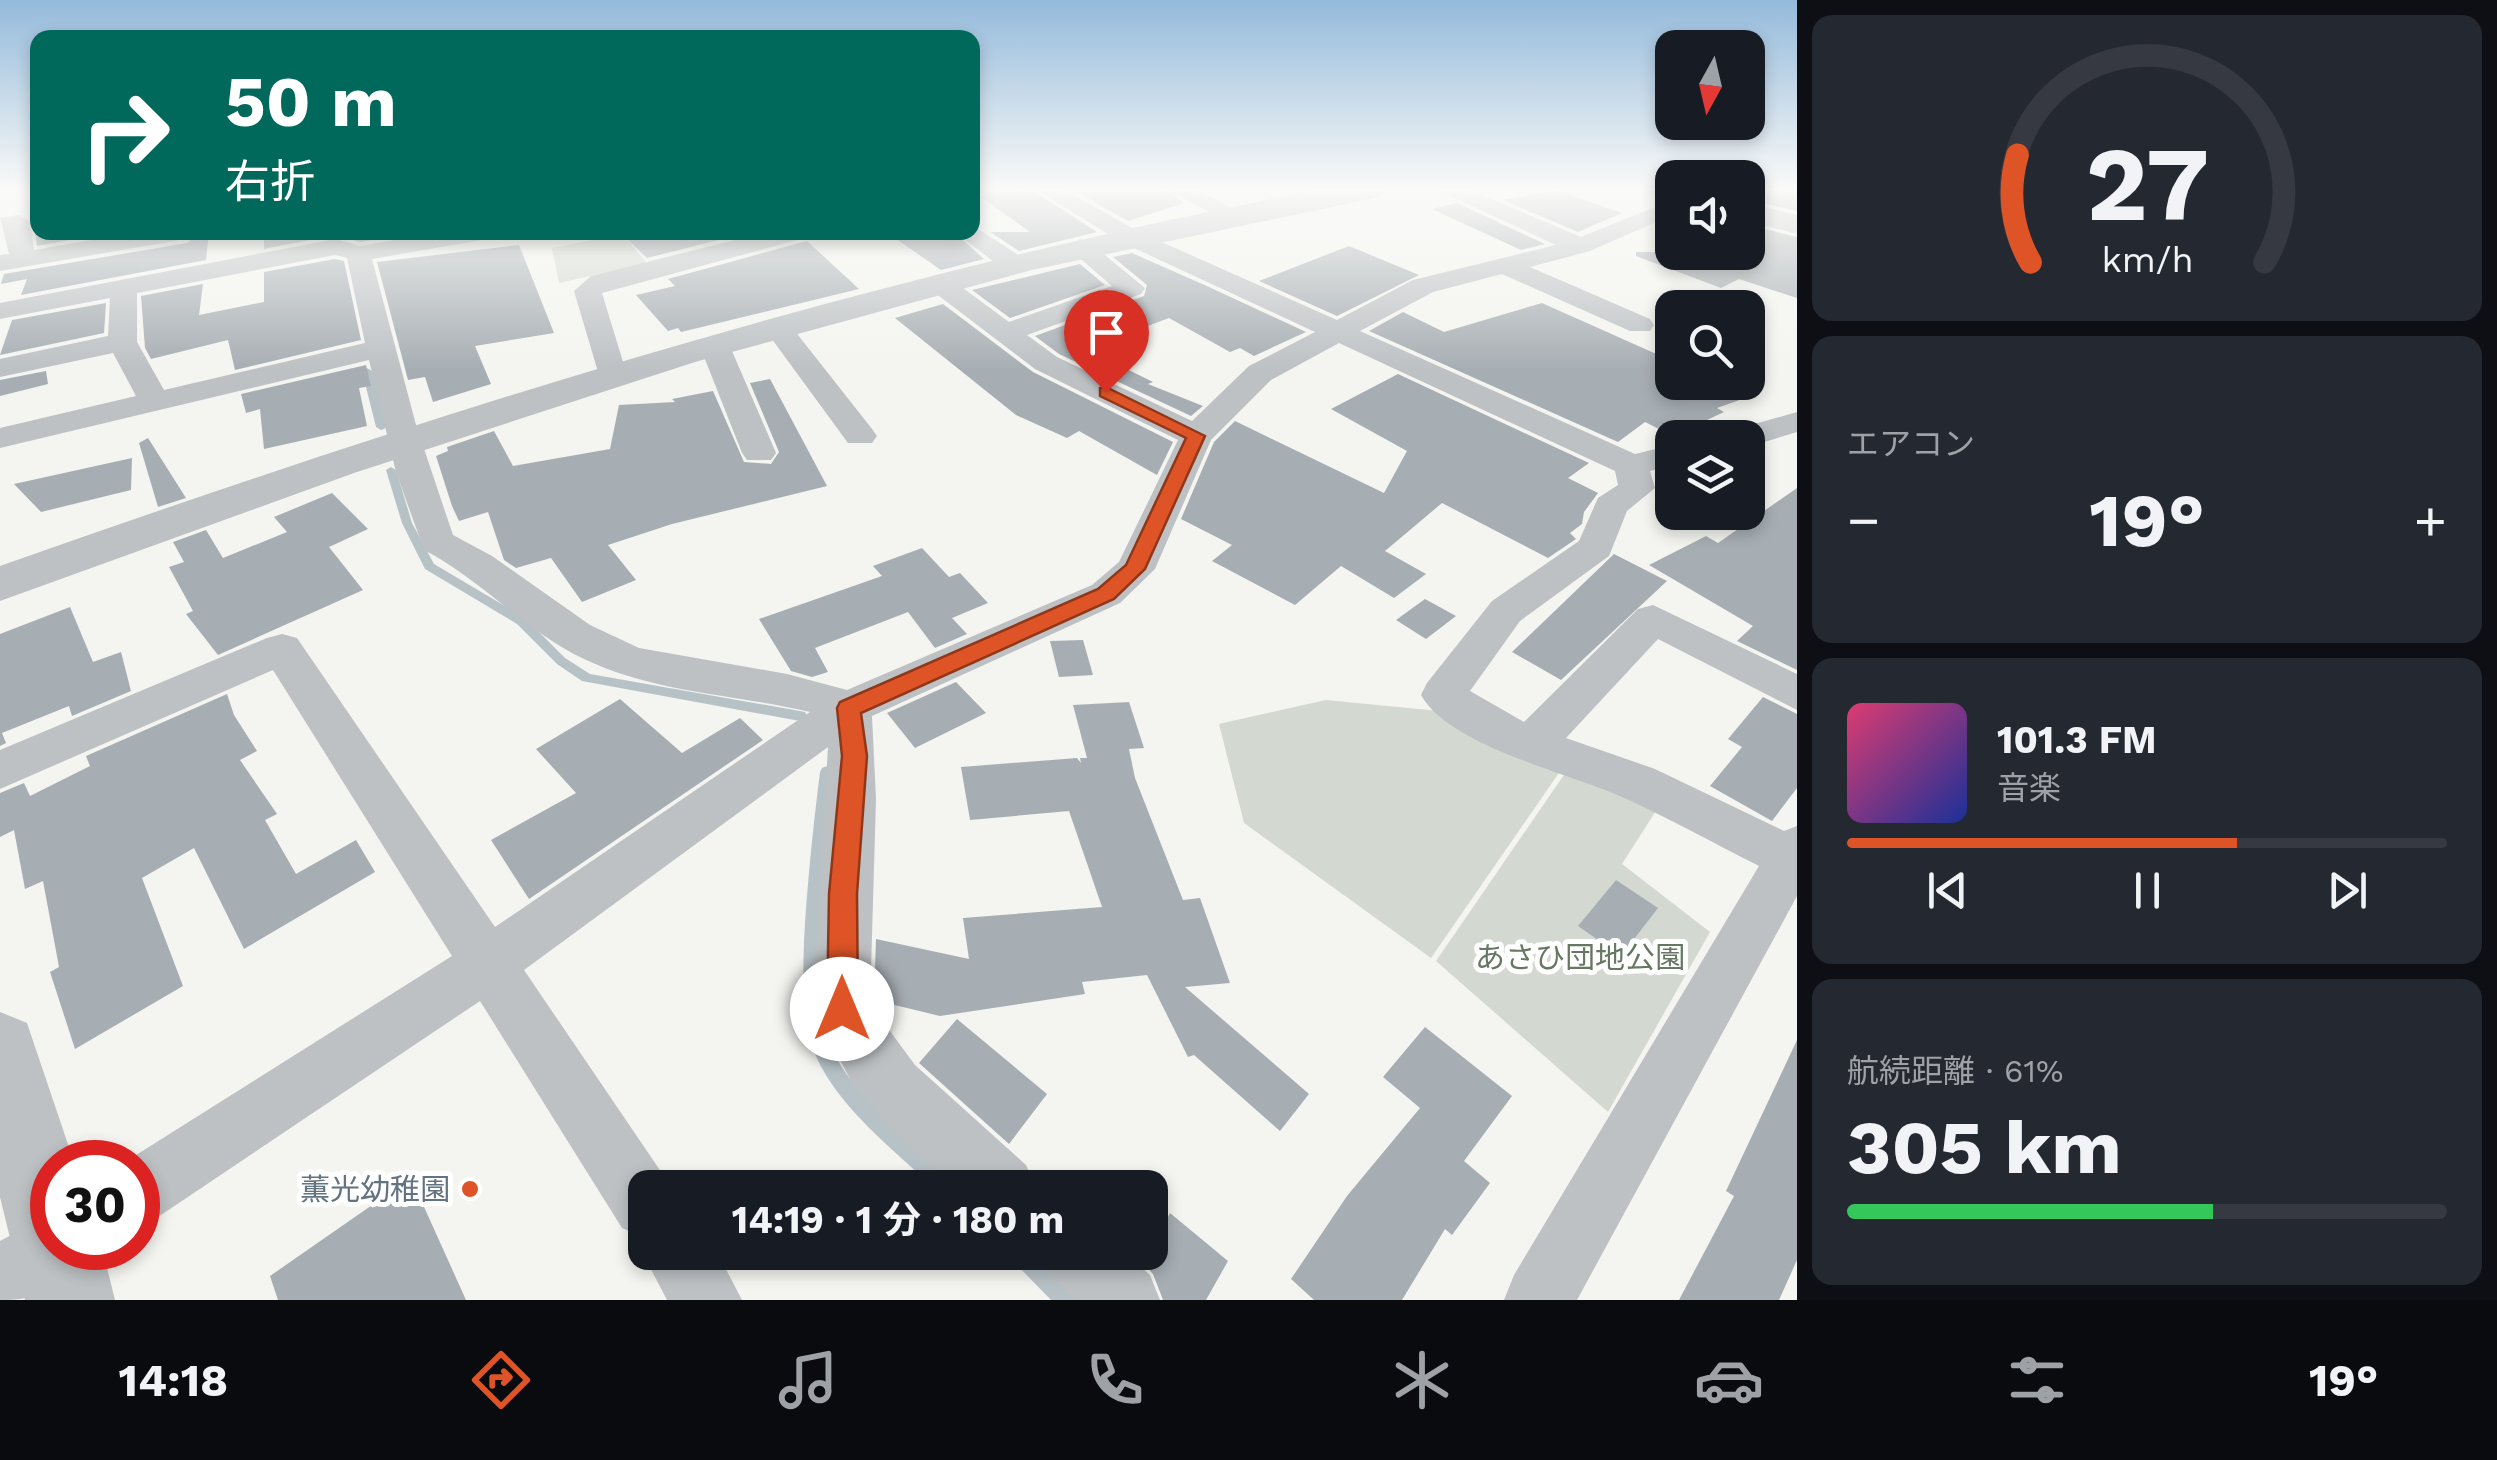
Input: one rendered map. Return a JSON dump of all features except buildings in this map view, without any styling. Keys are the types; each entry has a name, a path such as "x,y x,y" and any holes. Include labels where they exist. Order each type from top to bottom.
{"street":[{"path":"11,261 85,249"},
{"path":"0,310 325,249"},
{"path":"346,249 381,348 402,443 436,542 472,557 596,646 706,680 816,694 849,708"},
{"path":"612,375 588,290 600,282 733,249"},
{"path":"993,249 1014,264"},
{"path":"0,584 402,443 612,375 777,326 1074,249"},
{"path":"1005,334 1131,288 1082,249"},
{"path":"1157,249 1652,460 1637,488 1611,506 1596,547 1506,611 1444,695 1500,732 1638,784 1795,855 1539,1300"},
{"path":"160,1178 488,963 849,708 1106,594 1135,569 1196,436 1260,373 1337,328 1423,286 1569,249"},
{"path":"1504,265 1640,324"},
{"path":"939,283 1046,362 1196,436"},
{"path":"124,286 122,342 156,403"},
{"path":"777,326 860,436"},
{"path":"0,368 122,342"},
{"path":"714,344 759,453"},
{"path":"0,438 381,348"},
{"path":"1532,744 1653,619 1797,694"},
{"path":"0,770 282,649 628,1179"},
{"path":"849,708 855,756 843,894 842,1009 869,1055 906,1098 984,1170"},
{"path":"0,1050 30,1154"},
{"path":"0,1282 30,1263"},
{"path":"62,1270 70,1300"},
{"path":"688,1270 707,1300"},
{"path":"1093,1270 1125,1300"}],"green space":[{"path":"552,249 635,249 647,263 559,283"},
{"path":"1326,700 1460,713 1563,767 1431,958 1244,823 1219,724"},
{"name":"あさひ団地公園","path":"1570,766 1661,803 1622,864 1710,932 1608,1112 1436,961"}],"waterway":[{"path":"367,371 381,427"},
{"path":"391,470 407,523 429,566 521,621 561,661 587,678 800,716"},
{"path":"827,772 813,916 816,1029 824,1053 849,1091 929,1170"},
{"path":"1036,1270 1066,1300"}],"place":[{"name":"薫光幼稚園","path":"470,1189"}],"route":[{"path":"842,1009 843,894 855,756 849,708 1106,594 1135,569 1196,436 1106,392"}]}
